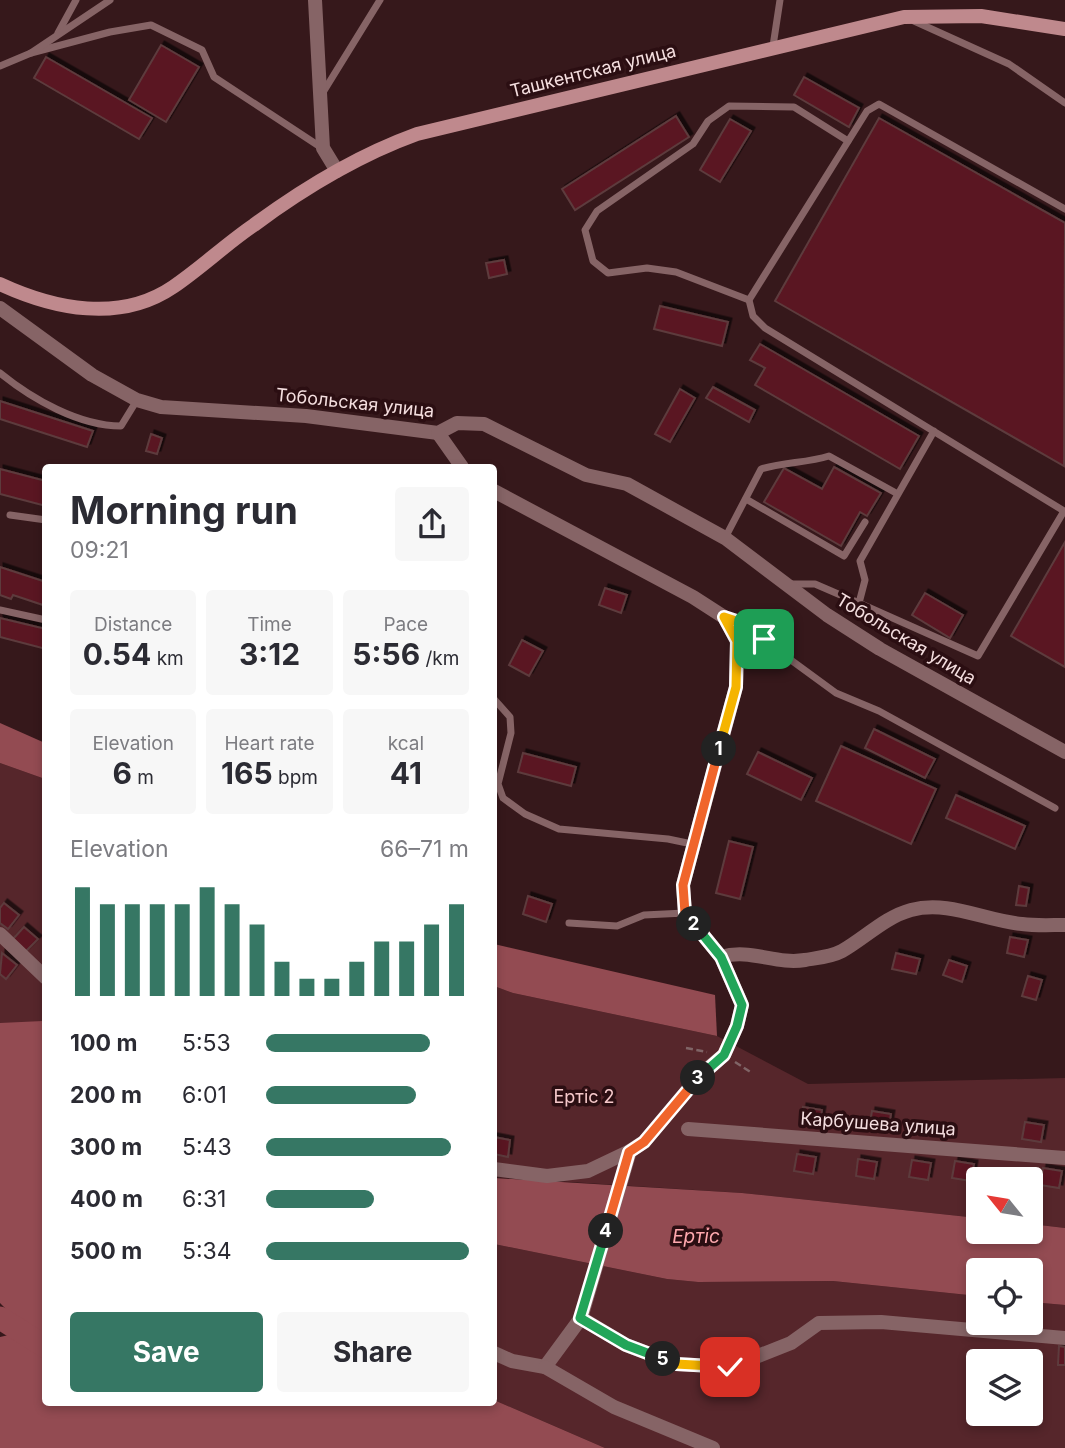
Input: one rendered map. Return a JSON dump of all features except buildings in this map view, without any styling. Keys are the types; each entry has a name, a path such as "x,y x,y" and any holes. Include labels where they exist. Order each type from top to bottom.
{"main road":[{"name":"Ташкентская улица","path":"0,284 48,302 80,309 114,309 146,300 171,288 254,224 337,171 383,146 417,134 773,46 904,17 981,16 1065,29"}],"street":[{"path":"315,0 323,148 337,171"},
{"name":"Тобольская улица","path":"0,308 81,368 137,400 161,407 306,416 438,433 457,423 484,424 586,475 627,484 725,538 880,649 1065,752"},
{"path":"438,433 460,464"},
{"path":"497,493 693,597 724,617 737,641 736,687 683,885 685,913 721,957 742,1005 737,1026 724,1055 701,1074 644,1142 629,1152 578,1173 547,1177 497,1169"},
{"path":"721,957 750,953 799,961 821,957 840,952 880,925 910,910 934,907 1021,924 1065,925"},
{"path":"0,934 42,974"},
{"name":"Карбушева улица","path":"688,1129 1065,1158"},
{"path":"545,1367 580,1318 629,1152"},
{"path":"580,1318 626,1345 676,1364 730,1367 791,1343 819,1323 881,1322 1065,1338"},
{"path":"497,1354 512,1361 545,1367 614,1407 713,1448"}],"lane":[{"path":"58,34 76,0"},
{"path":"31,53 110,0"},
{"path":"320,98 380,0"},
{"path":"773,46 780,0"},
{"path":"904,17 1009,64 1065,103"},
{"path":"0,66 31,53 82,38 152,25 202,50 214,77 323,148"},
{"path":"787,584 815,584 978,656 1064,510 765,328 753,316 749,300 867,111 878,104 1065,209"},
{"path":"749,300 676,272 647,268 608,273 593,261 585,230 597,211 693,144 708,121 729,106 794,107 848,141"},
{"path":"0,373 15,385 58,408 100,426 121,426 137,400"},
{"path":"859,603 865,580 860,561 896,493 934,431"},
{"path":"725,538 761,469 805,463 830,456 896,493"},
{"path":"746,499 844,556 865,523"},
{"path":"10,515 42,519"},
{"path":"0,610 42,619"},
{"path":"724,617 739,622 836,694 879,711 1055,808"},
{"path":"497,702 510,717 511,733 498,784 503,798 525,814 559,829 668,839 692,844"},
{"path":"569,923 617,926 644,915 685,913"}],"green space":[{"path":"0,763 42,778 42,1023 0,1023"},
{"name":"Ертіс 2","path":"497,987 513,993 717,1036 808,1084 1065,1078 1065,1228 1043,1225 1043,1167 966,1167 966,1217 742,1193 497,1177"},
{"path":"497,1245 667,1279 698,1282 833,1281 966,1295 966,1335 1043,1335 1043,1303 1065,1305 1065,1448 605,1448 497,1401"}],"water":[{"path":"0,723 42,742 42,778 0,763"},
{"path":"497,945 715,995 717,1036 513,993 497,987"},
{"path":"42,1021 42,1406 497,1406 497,1401 605,1448 0,1448 0,1337 13,1334 11,1314 0,1303 0,1023"},
{"name":"Ертіс","path":"497,1178 742,1193 966,1217 966,1244 1043,1244 1043,1225 1065,1228 1065,1305 1043,1303 1043,1258 966,1258 966,1295 833,1281 698,1282 667,1279 497,1245"}],"waterway":[{"name":"Ертіс","path":"0,1318 42,1344"}],"route":[{"path":"730,1367 676,1364 626,1345 580,1318 629,1152 644,1142 701,1074 724,1055 737,1026 742,1005 721,957 685,913 683,885 736,687 737,641 724,617 739,622 764,639"}]}
